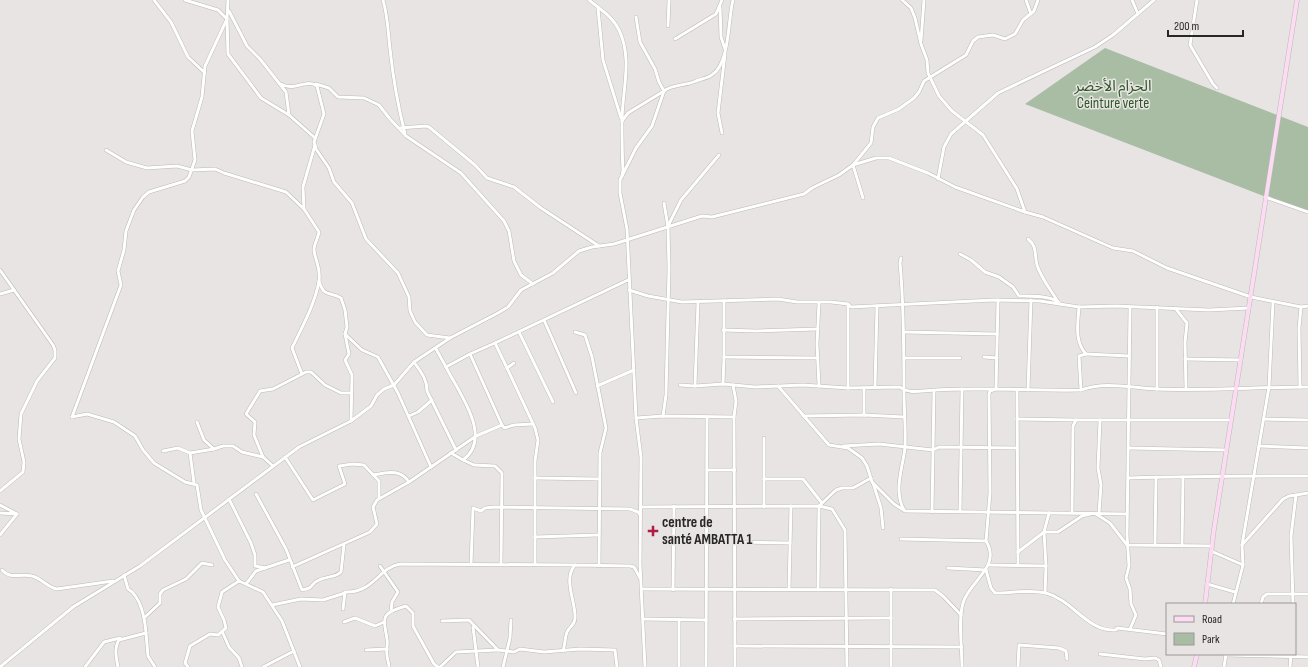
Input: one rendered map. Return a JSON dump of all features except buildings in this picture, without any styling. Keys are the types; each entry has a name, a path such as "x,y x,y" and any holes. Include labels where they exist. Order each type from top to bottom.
{"street":[{"path":"154,0 171,22 188,57 205,73"},
{"path":"186,0 218,10 227,19"},
{"path":"228,0 228,54 261,98 288,115 315,138"},
{"path":"383,0 388,17 394,80 402,128 406,136 461,173 472,183 478,194 499,213 509,231 514,261 521,275 533,284"},
{"path":"589,0 611,18 619,30 623,48 626,78 622,121 623,170 620,180 620,193 627,239 636,418 641,457 640,519 645,667"},
{"path":"668,26 670,0"},
{"path":"722,0 720,7 720,37 725,49 718,113 722,133"},
{"path":"622,121 628,113 667,88 688,85 714,74 721,64 729,36 733,0"},
{"path":"902,0 911,8 927,60 930,78 943,100 965,121 983,135 1017,190 1025,212"},
{"path":"921,44 924,0"},
{"path":"1026,0 1031,14"},
{"path":"0,667 73,607 140,566 299,447 351,421 371,406 377,395 384,389 394,385 414,362 436,349 450,338 508,306 521,290 553,273 579,252 599,246 614,244 702,216 712,217 804,194 812,188 839,175 853,165 871,143 873,127 878,118 899,109 914,98 919,92 924,81 966,55 973,40 978,37 993,35 1002,39 1011,37 1019,28 1023,20 1034,11 1038,0"},
{"path":"1132,0 1138,14"},
{"path":"938,179 947,139 998,92 1095,47 1113,35 1154,0"},
{"path":"1197,0 1190,45 1213,84 1217,88"},
{"path":"1205,603 1226,450 1250,308 1265,197 1297,0"},
{"path":"598,7 601,25 603,60 622,121"},
{"path":"675,40 710,19 720,7"},
{"path":"228,11 246,46 281,84 288,98 288,115"},
{"path":"620,180 636,148 652,126 664,91 655,69 640,42 636,17"},
{"path":"194,483 184,482 154,463 143,450 135,436 114,422 87,414 72,417 121,285 118,271 124,250 126,231 134,210 146,194 185,181 189,177 192,170 195,160 192,131 202,97 206,64 227,19"},
{"path":"281,84 288,88 308,83 316,84 329,88 338,96 360,97 374,102 379,105 390,120 402,128 429,127 475,165 487,178 514,187 541,208 599,246"},
{"path":"304,209 303,186 315,145 315,138 324,114 316,84"},
{"path":"315,145 330,170 334,182 354,206 366,239 398,273 409,297 410,311 415,322 427,334 450,338"},
{"path":"106,150 126,162 147,168 177,166 192,170 215,169 224,174 280,189 286,192 304,209 319,232 314,248 319,265 319,281 303,327 292,348 302,374"},
{"path":"668,227 681,200 719,155"},
{"path":"853,165 876,158 889,158 928,173 938,179 1025,212 1043,217 1114,248 1133,252 1167,268 1251,297 1301,307 1308,306"},
{"path":"853,165 863,198"},
{"path":"1265,197 1308,212"},
{"path":"663,416 666,395 668,300 668,227 664,203"},
{"path":"1028,239 1035,247 1037,266 1040,273 1059,303"},
{"path":"960,254 971,260 985,272 999,277 1013,287 1019,296 1045,298 1059,303 1079,307 1116,306 1130,308 1157,307 1209,310 1250,308"},
{"path":"901,258 900,263 904,305 905,448 899,489 901,505 905,511"},
{"path":"0,270 53,344 56,354 52,363 37,381 21,414 20,439 24,462 24,472 0,491"},
{"path":"446,367 470,354 628,280"},
{"path":"319,281 323,292 339,297 342,300 347,327 345,334 349,354 345,360 352,375 351,421"},
{"path":"0,294 14,290"},
{"path":"629,290 668,300 698,302 778,299 818,303 831,302 848,304 851,307 998,300 1059,303"},
{"path":"1028,390 1030,297"},
{"path":"723,384 724,300"},
{"path":"996,389 998,300"},
{"path":"695,386 698,302"},
{"path":"1233,603 1243,565 1242,545 1269,387 1273,302"},
{"path":"818,303 819,386"},
{"path":"848,304 848,388"},
{"path":"875,387 877,306"},
{"path":"1079,307 1078,342 1080,348 1086,354"},
{"path":"1157,307 1157,389"},
{"path":"1300,387 1298,328 1301,307"},
{"path":"1130,308 1129,478 1127,514 1127,545 1130,566 1126,578 1130,590 1131,604 1136,615 1130,629"},
{"path":"1175,308 1187,323 1186,389"},
{"path":"544,320 576,393"},
{"path":"723,330 756,331 818,329"},
{"path":"519,332 553,402"},
{"path":"575,332 585,335 606,428 600,453 598,535 599,566"},
{"path":"904,332 997,334"},
{"path":"345,334 362,350 378,357 394,385 431,466"},
{"path":"495,343 533,424 538,440 535,461 535,564"},
{"path":"436,349 472,418 476,436 473,451 463,460"},
{"path":"470,354 504,428 514,425 533,424"},
{"path":"1081,390 1079,356 1086,354 1129,356"},
{"path":"724,357 818,358"},
{"path":"984,357 997,358"},
{"path":"905,358 960,358"},
{"path":"1186,359 1241,360"},
{"path":"414,362 424,375 432,400 456,450"},
{"path":"507,368 514,363"},
{"path":"597,386 634,370"},
{"path":"273,466 263,457 255,440 255,422 246,414 247,409 260,391 272,388 302,374 311,372 325,385 341,393 351,393"},
{"path":"680,385 695,386 723,384 848,388 900,387 904,390 1081,390 1098,386 1129,386 1157,389 1236,390 1269,387 1308,388"},
{"path":"733,385 736,401 734,417 736,507 734,590 735,667"},
{"path":"778,386 829,444 848,448 862,458 867,466 882,512 883,528"},
{"path":"864,388 864,415"},
{"path":"960,512 962,389"},
{"path":"962,667 961,615 963,602 976,581 989,566 988,547 986,541 990,447 989,394 990,391 996,389"},
{"path":"932,512 934,390"},
{"path":"1017,390 1016,448 1018,565"},
{"path":"409,416 418,412 432,400"},
{"path":"803,416 864,415 904,417"},
{"path":"636,418 663,416 734,417"},
{"path":"706,667 707,417"},
{"path":"1017,419 1231,420"},
{"path":"1264,419 1308,420"},
{"path":"1072,512 1073,426 1076,420"},
{"path":"1099,513 1101,485 1098,468 1100,420"},
{"path":"197,422 204,440 214,449"},
{"path":"292,567 370,532 377,524 373,507 379,498 409,482 476,436 488,429 502,425"},
{"path":"764,438 764,507"},
{"path":"837,446 878,444 933,450 939,447 960,449 990,447 1016,448"},
{"path":"163,451 178,448 190,453 233,446 242,452 263,457"},
{"path":"1259,446 1308,448"},
{"path":"1129,448 1226,450"},
{"path":"190,453 194,483 198,486 199,501 204,518 225,560 239,581 263,592 282,621 300,667"},
{"path":"451,453 474,465 495,466 499,468 503,477 501,564"},
{"path":"285,458 313,500 345,484 339,466 353,464 364,465 379,481 379,498"},
{"path":"707,470 735,470"},
{"path":"373,475 397,472 403,475 409,482"},
{"path":"1129,478 1253,477 1278,475 1308,476"},
{"path":"1155,545 1156,477"},
{"path":"1182,546 1183,477"},
{"path":"535,478 600,479"},
{"path":"818,590 819,506 836,490 842,488 853,488 871,478"},
{"path":"764,479 803,479 822,503"},
{"path":"872,482 894,504 905,511 988,513 1072,512 1127,514"},
{"path":"1242,545 1283,500 1289,496 1308,493"},
{"path":"256,494 282,541 302,590 310,588 317,580 341,572 344,544"},
{"path":"1293,603 1291,536 1296,495"},
{"path":"229,499 251,542 255,555 254,566 266,568"},
{"path":"0,505 17,514"},
{"path":"673,590 674,506"},
{"path":"790,589 791,506"},
{"path":"640,507 819,506 832,509 845,530 847,667"},
{"path":"471,565 473,508 481,511 488,508 636,510 640,519"},
{"path":"0,513 17,514"},
{"path":"1045,593 1046,566 1044,532 1050,513"},
{"path":"1018,552 1044,532 1058,532 1082,516 1094,513 1110,523 1127,545"},
{"path":"0,535 17,514"},
{"path":"535,537 598,535"},
{"path":"901,539 986,541"},
{"path":"735,542 790,543"},
{"path":"1127,545 1212,546"},
{"path":"1211,551 1243,565"},
{"path":"246,584 256,571 289,560"},
{"path":"145,617 160,603 160,594 163,590 186,579 202,563 212,565"},
{"path":"272,605 301,599 323,600 345,592 350,592 369,586 390,566 400,564 630,566 634,567 642,580"},
{"path":"563,651 567,632 574,624 575,616 570,586 571,570 576,565"},
{"path":"380,566 398,592 392,602 391,611"},
{"path":"989,566 1046,566"},
{"path":"948,568 986,570"},
{"path":"2,570 6,574 12,576 33,576 50,588 57,589 115,581"},
{"path":"986,570 992,591 995,593 1045,593 1080,614 1098,628 1105,631 1116,630 1117,628 1166,634"},
{"path":"124,575 128,589 133,592 145,617 148,656 155,667"},
{"path":"188,667 185,663 190,646 210,634 218,635 226,628 218,607 222,592 239,581"},
{"path":"1207,584 1235,592"},
{"path":"642,589 935,590 943,596 961,615"},
{"path":"890,667 891,589"},
{"path":"343,608 345,592"},
{"path":"1261,603 1263,597 1267,594 1308,594"},
{"path":"389,667 384,622 386,614 406,606 413,613 413,626 439,667 456,652 498,650 563,651 580,649 615,650 617,667"},
{"path":"344,622 355,618 375,626 384,622"},
{"path":"734,619 891,618"},
{"path":"644,619 706,620"},
{"path":"679,619 679,667"},
{"path":"442,621 469,620 473,626 498,650"},
{"path":"503,667 510,638 511,620"},
{"path":"473,626 478,667"},
{"path":"222,631 229,647 239,658 242,667"},
{"path":"85,667 104,642 146,633"},
{"path":"118,667 116,646 122,637"},
{"path":"1018,667 1019,645 1059,648 1066,651 1067,659"},
{"path":"735,646 962,647"},
{"path":"366,650 387,649"},
{"path":"263,667 294,651"},
{"path":"1100,654 1145,659 1155,658 1159,660 1161,667"},
{"path":"1194,667 1196,655"},
{"path":"1224,667 1226,655"},
{"path":"1290,667 1291,655 1308,656"}],"green space":[{"name":"الحزام الأخضر Ceinture verte","path":"1105,48 1308,127 1308,213 1025,104"}],"place":[{"name":"centre de santé AMBATTA 1","path":"653,531"}]}
